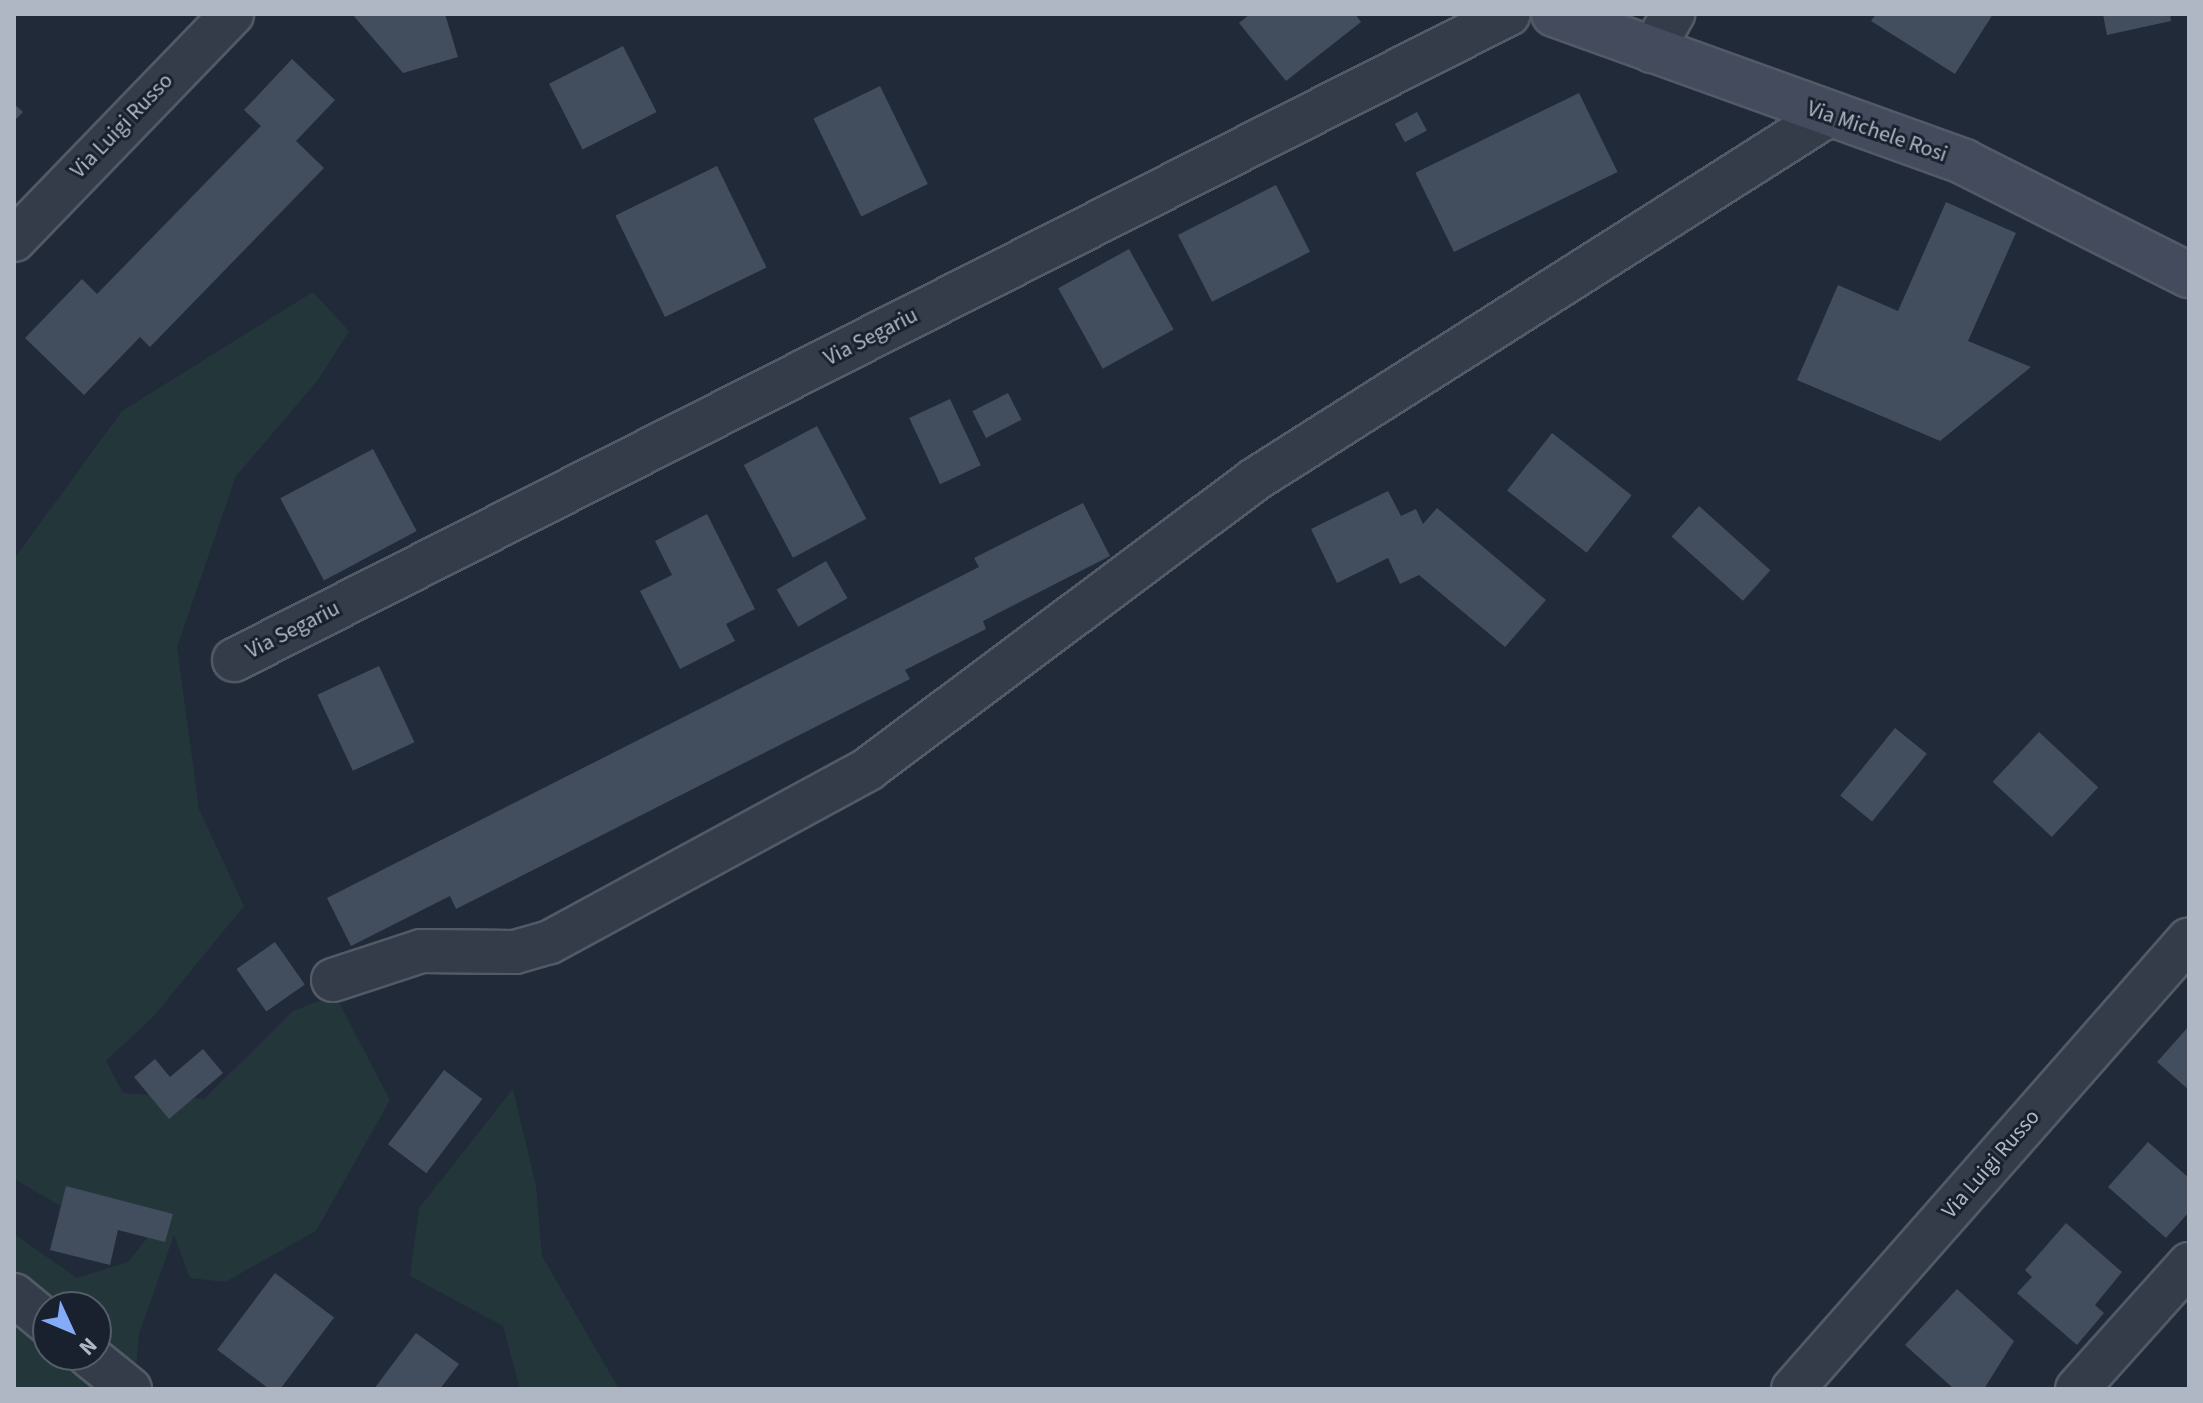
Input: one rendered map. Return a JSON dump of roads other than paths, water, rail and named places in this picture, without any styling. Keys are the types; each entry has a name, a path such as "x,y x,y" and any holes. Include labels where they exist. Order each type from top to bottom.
{"street":[{"name":"Via Luigi Russo","path":"14,240 232,14"},
{"name":"Via Segariu","path":"234,660 1509,14"},
{"name":"Via Michele Rosi","path":"1554,14 2012,183 2189,275"},
{"path":"1652,51 1673,14"},
{"path":"333,980 421,951 515,952 550,942 848,781 931,727 1254,480 1827,116"},
{"name":"Via Luigi Russo","path":"1793,1389 2189,939"},
{"path":"2077,1389 2189,1264"},
{"path":"14,1295 32,1310"},
{"path":"108,1371 130,1389"}]}
